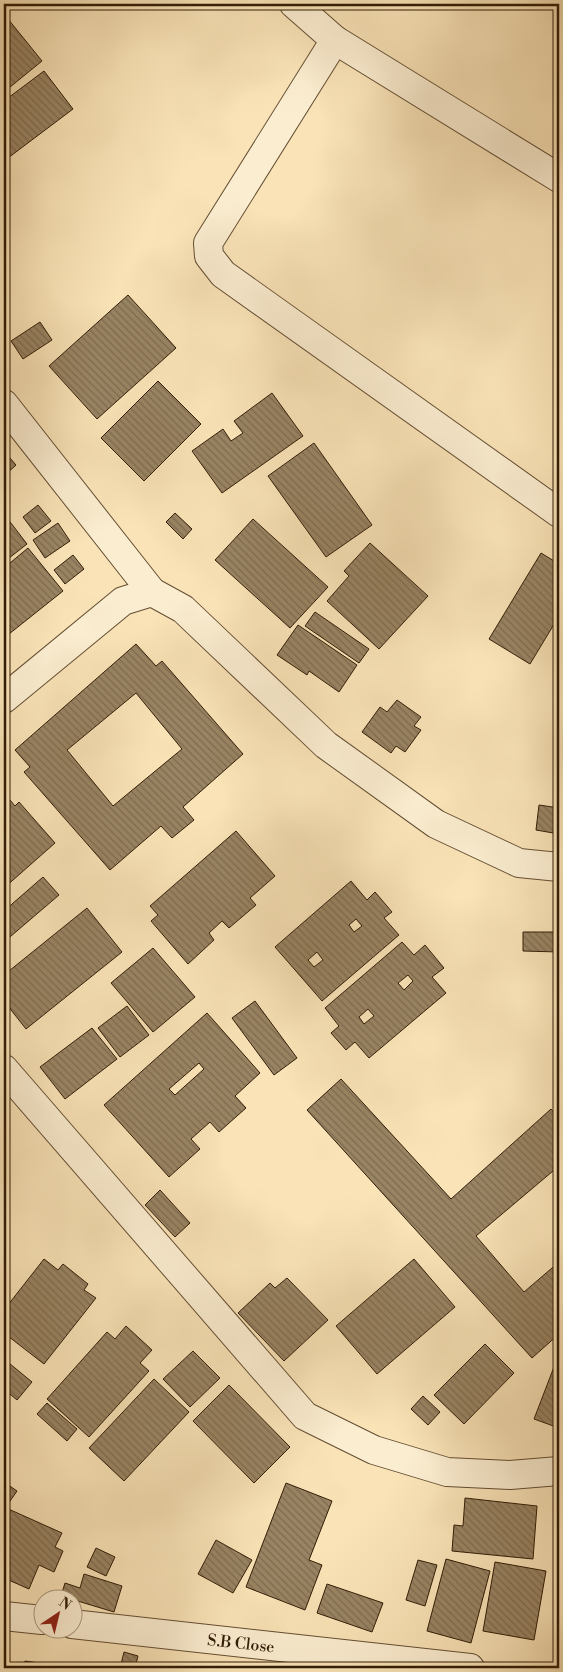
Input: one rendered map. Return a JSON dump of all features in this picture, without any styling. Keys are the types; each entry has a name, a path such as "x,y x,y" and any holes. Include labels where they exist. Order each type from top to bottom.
{"street":[{"path":"294,4 335,40 559,178"},
{"path":"335,40 208,244 209,256 223,274 559,513"},
{"path":"4,404 152,592 183,609 326,745 436,824 519,863 559,867"},
{"path":"4,699 122,601 152,592"},
{"path":"4,1068 305,1416 374,1450 447,1472 510,1475 559,1471"},
{"path":"4,1616 32,1619"},
{"name":"S.B Close","path":"82,1625 470,1668"}],"building":[{"path":"4,14 42,61 4,92"},
{"path":"44,71 73,109 4,161 4,101"},
{"path":"128,295 176,348 97,419 49,366"},
{"path":"40,322 52,340 23,359 11,341"},
{"path":"158,381 201,424 144,481 101,438"},
{"path":"272,393 303,436 222,493 192,451 223,429 231,441 243,433 234,421"},
{"path":"314,443 372,525 326,557 268,476"},
{"path":"4,451 16,465 4,476"},
{"path":"38,505 51,521 35,533 23,517"},
{"path":"175,513 192,529 183,539 166,522"},
{"path":"4,514 27,544 4,562"},
{"path":"253,519 328,587 290,628 215,560"},
{"path":"58,523 70,541 45,558 33,540"},
{"path":"370,543 428,596 379,649 327,601 349,576 344,571"},
{"path":"28,548 63,591 4,638 4,568"},
{"path":"541,553 559,564 559,598 556,604 559,607 559,616 530,664 489,639"},
{"path":"73,555 84,569 65,584 54,570"},
{"path":"315,612 369,649 359,663 305,626"},
{"path":"298,625 357,665 339,692 309,671 307,675 277,655"},
{"path":"136,644 156,666 162,661 243,754 183,807 194,820 172,838 161,826 110,870 24,772 30,767 15,750","holes":["136,693 182,749 113,806 67,750"]},
{"path":"397,700 421,717 414,726 421,730 405,752 396,746 391,753 362,732 380,707 387,712"},
{"path":"5,794 15,806 19,802 55,843 4,888"},
{"path":"539,805 559,808 559,834 536,830"},
{"path":"236,831 275,876 250,898 256,905 229,928 222,921 209,933 214,940 188,964 151,921 158,915 150,906"},
{"path":"43,877 59,895 4,942 4,911"},
{"path":"351,881 367,900 375,892 392,912 384,918 399,935 322,1001 275,947","holes":["356,919 362,926 354,932 349,925","317,952 323,960 314,967 308,960"]},
{"path":"87,908 122,952 26,1029 4,1001 4,975"},
{"path":"523,932 559,932 559,952 523,951"},
{"path":"402,942 414,955 425,945 444,968 432,977 446,993 369,1058 355,1042 346,1050 331,1033 339,1026 325,1008","holes":["408,975 413,981 404,990 398,983","368,1009 374,1016 364,1024 359,1017"]},
{"path":"153,948 195,997 153,1032 111,983"},
{"path":"255,1001 297,1058 274,1075 232,1018"},
{"path":"127,1006 149,1035 120,1057 98,1028"},
{"path":"207,1013 260,1073 235,1096 246,1108 219,1132 210,1122 191,1139 200,1149 169,1177 104,1105","holes":["199,1063 204,1069 175,1095 169,1089"]},
{"path":"92,1028 117,1059 65,1099 40,1067"},
{"path":"341,1079 451,1199 551,1109 559,1118 559,1179 553,1171 476,1236 524,1292 559,1262 559,1334 532,1358 307,1110"},
{"path":"160,1190 190,1223 175,1237 145,1205"},
{"path":"44,1259 58,1270 63,1264 88,1284 84,1290 96,1298 44,1364 4,1333 4,1310"},
{"path":"414,1259 455,1307 377,1374 336,1326"},
{"path":"287,1278 328,1320 284,1361 238,1313 270,1283 275,1288"},
{"path":"126,1326 152,1350 140,1363 149,1371 89,1437 47,1399 107,1332 115,1339"},
{"path":"485,1344 514,1373 464,1424 434,1395"},
{"path":"193,1351 220,1378 190,1407 163,1379"},
{"path":"4,1359 32,1382 17,1400 4,1389"},
{"path":"557,1359 559,1360 559,1428 534,1419"},
{"path":"154,1379 189,1412 124,1481 89,1448"},
{"path":"229,1385 290,1447 254,1483 193,1421"},
{"path":"423,1396 440,1412 428,1425 411,1409"},
{"path":"47,1403 77,1429 67,1441 37,1414"},
{"path":"4,1482 17,1491 6,1507 4,1505"},
{"path":"286,1483 332,1501 309,1560 322,1565 305,1610 246,1587"},
{"path":"465,1498 537,1506 533,1559 452,1551 454,1525 463,1526"},
{"path":"4,1507 62,1533 55,1547 63,1551 54,1572 39,1565 29,1589 4,1578"},
{"path":"216,1540 252,1560 233,1593 198,1574"},
{"path":"96,1548 115,1557 106,1576 87,1567"},
{"path":"446,1559 490,1571 471,1643 427,1631"},
{"path":"418,1560 437,1565 425,1606 406,1600"},
{"path":"495,1562 546,1571 534,1640 483,1631"},
{"path":"84,1574 122,1586 114,1612 82,1602 82,1590 63,1590 65,1583 80,1588"},
{"path":"327,1584 383,1603 372,1632 317,1613"},
{"path":"124,1652 138,1656 135,1668 120,1668"},
{"path":"25,1661 46,1664 45,1668 24,1668"}]}
